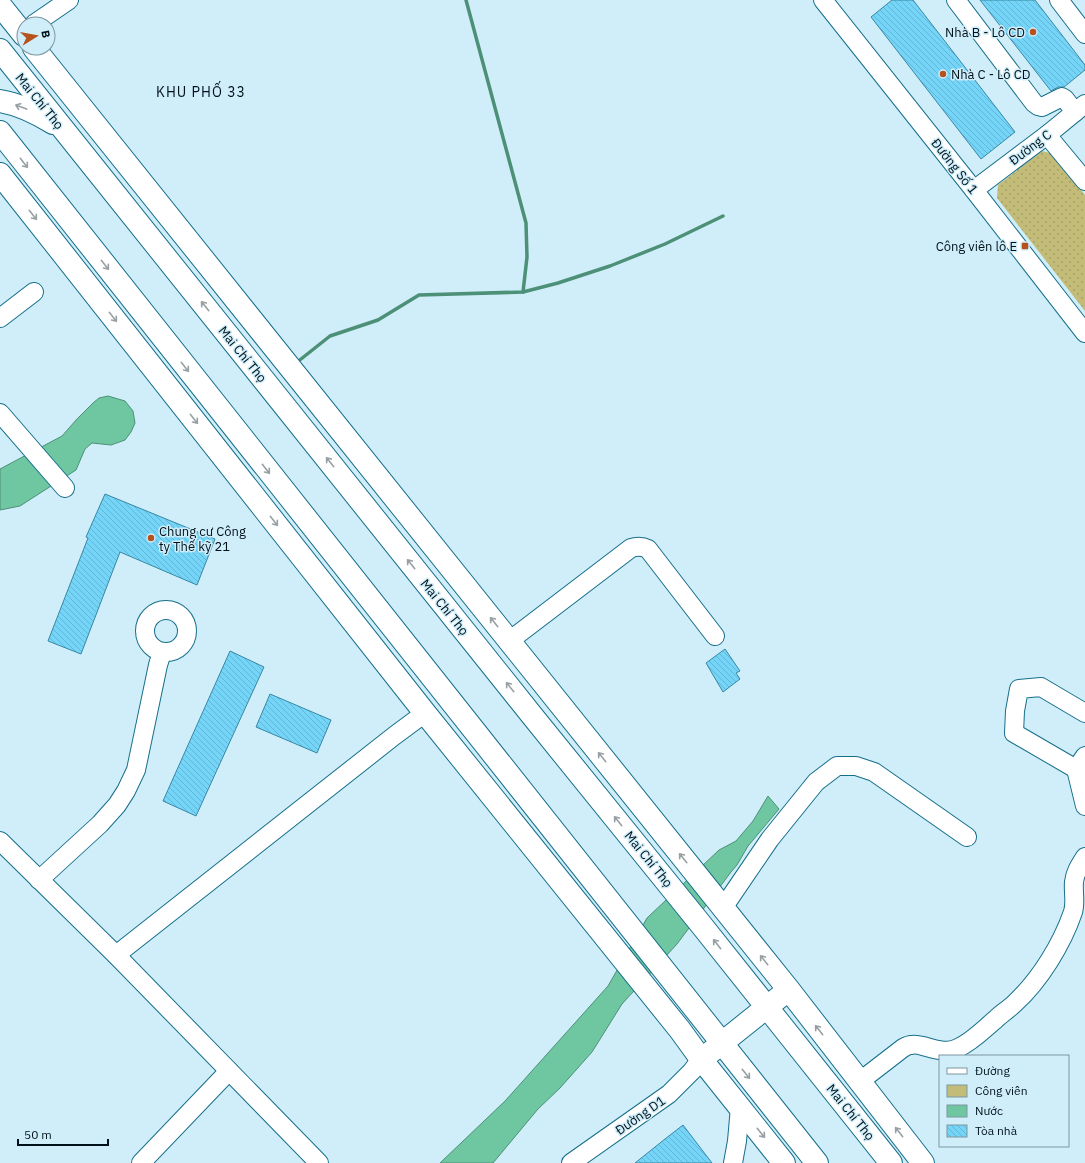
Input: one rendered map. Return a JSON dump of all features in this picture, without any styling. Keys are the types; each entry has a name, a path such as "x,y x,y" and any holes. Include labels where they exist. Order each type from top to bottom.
{"main road":[{"name":"Mai Chí Thọ","path":"0,5 16,23"},
{"path":"3,63 16,49"},
{"name":"Mai Chí Thọ","path":"44,56 723,908 923,1163"},
{"name":"Mai Chí Thọ","path":"3,63 64,130 891,1163"},
{"path":"0,101 23,107 64,130"},
{"path":"0,132 817,1163"},
{"path":"0,174 784,1163"},
{"path":"701,1059 788,990"}],"street":[{"path":"51,16 69,0"},
{"name":"Đường Số 1","path":"823,0 1085,333"},
{"path":"956,0 1034,103 1042,107 1062,97 1080,108"},
{"path":"1059,0 1078,16 1085,34"},
{"name":"Đường C","path":"974,190 1080,108"},
{"path":"1047,135 1085,181"},
{"path":"0,318 34,292"},
{"path":"0,413 65,488"},
{"path":"509,641 631,548 636,546 648,549 715,636"},
{"path":"39,880 100,824 117,805 126,791 136,770 162,652"},
{"path":"1085,713 1041,687 1019,689 1015,711 1014,732 1080,763 1085,806"},
{"path":"116,955 394,736 426,713"},
{"path":"723,908 770,839 816,782 837,766 856,766 874,772 967,837"},
{"path":"0,841 116,955 319,1163"},
{"path":"859,1082 903,1048 910,1045 916,1044 935,1050 948,1051 959,1047 974,1038 1015,1003 1038,978 1068,926 1074,908 1074,882 1077,870 1085,857"},
{"name":"Đường D1","path":"572,1163 669,1094 692,1071 701,1059"},
{"path":"141,1163 229,1071"},
{"path":"733,1163 737,1141 740,1107"}],"green space":[{"path":"1042,151 1054,154 1085,195 1085,311 997,198 998,185"}],"water":[{"path":"108,396 125,401 133,411 135,423 125,440 111,445 92,443 85,449 76,470 20,506 0,510 0,469 62,436 93,403 99,398"},
{"path":"768,796 779,809 748,846 737,865 677,944 622,1004 592,1052 560,1088 538,1109 493,1163 440,1163 505,1101 608,986 647,918 719,850 736,841 753,821"}],"building":[{"name":"Nhà C - Lô CD","path":"892,0 913,0 1015,132 981,159 871,17"},
{"name":"Nhà B - Lô CD","path":"980,0 1035,0 1085,65 1085,70 1064,87 1058,87 1051,91"},
{"path":"105,494 215,539 197,585 120,552 81,654 48,641 88,538 86,537"},
{"path":"725,649 740,671 736,673 740,679 723,692 706,663"},
{"path":"230,651 264,667 196,816 163,801"},
{"path":"270,694 331,720 317,753 256,727"},
{"path":"683,1125 712,1163 635,1163 665,1139"}],"waterway":[{"path":"466,0 526,223 527,257 523,292"},
{"path":"296,363 330,336 378,320 419,295 523,292 558,283 610,266 665,244 723,216"}],"place":[{"name":"Nhà B - Lô CD","path":"1033,32"},
{"name":"Nhà C - Lô CD","path":"943,74"},
{"name":"Công viên lô E","path":"1025,246"},
{"name":"Chung cư Công ty Thế kỹ 21","path":"151,538"}],"district":[{"name":"KHU PHỐ 33","path":"201,92"}]}
